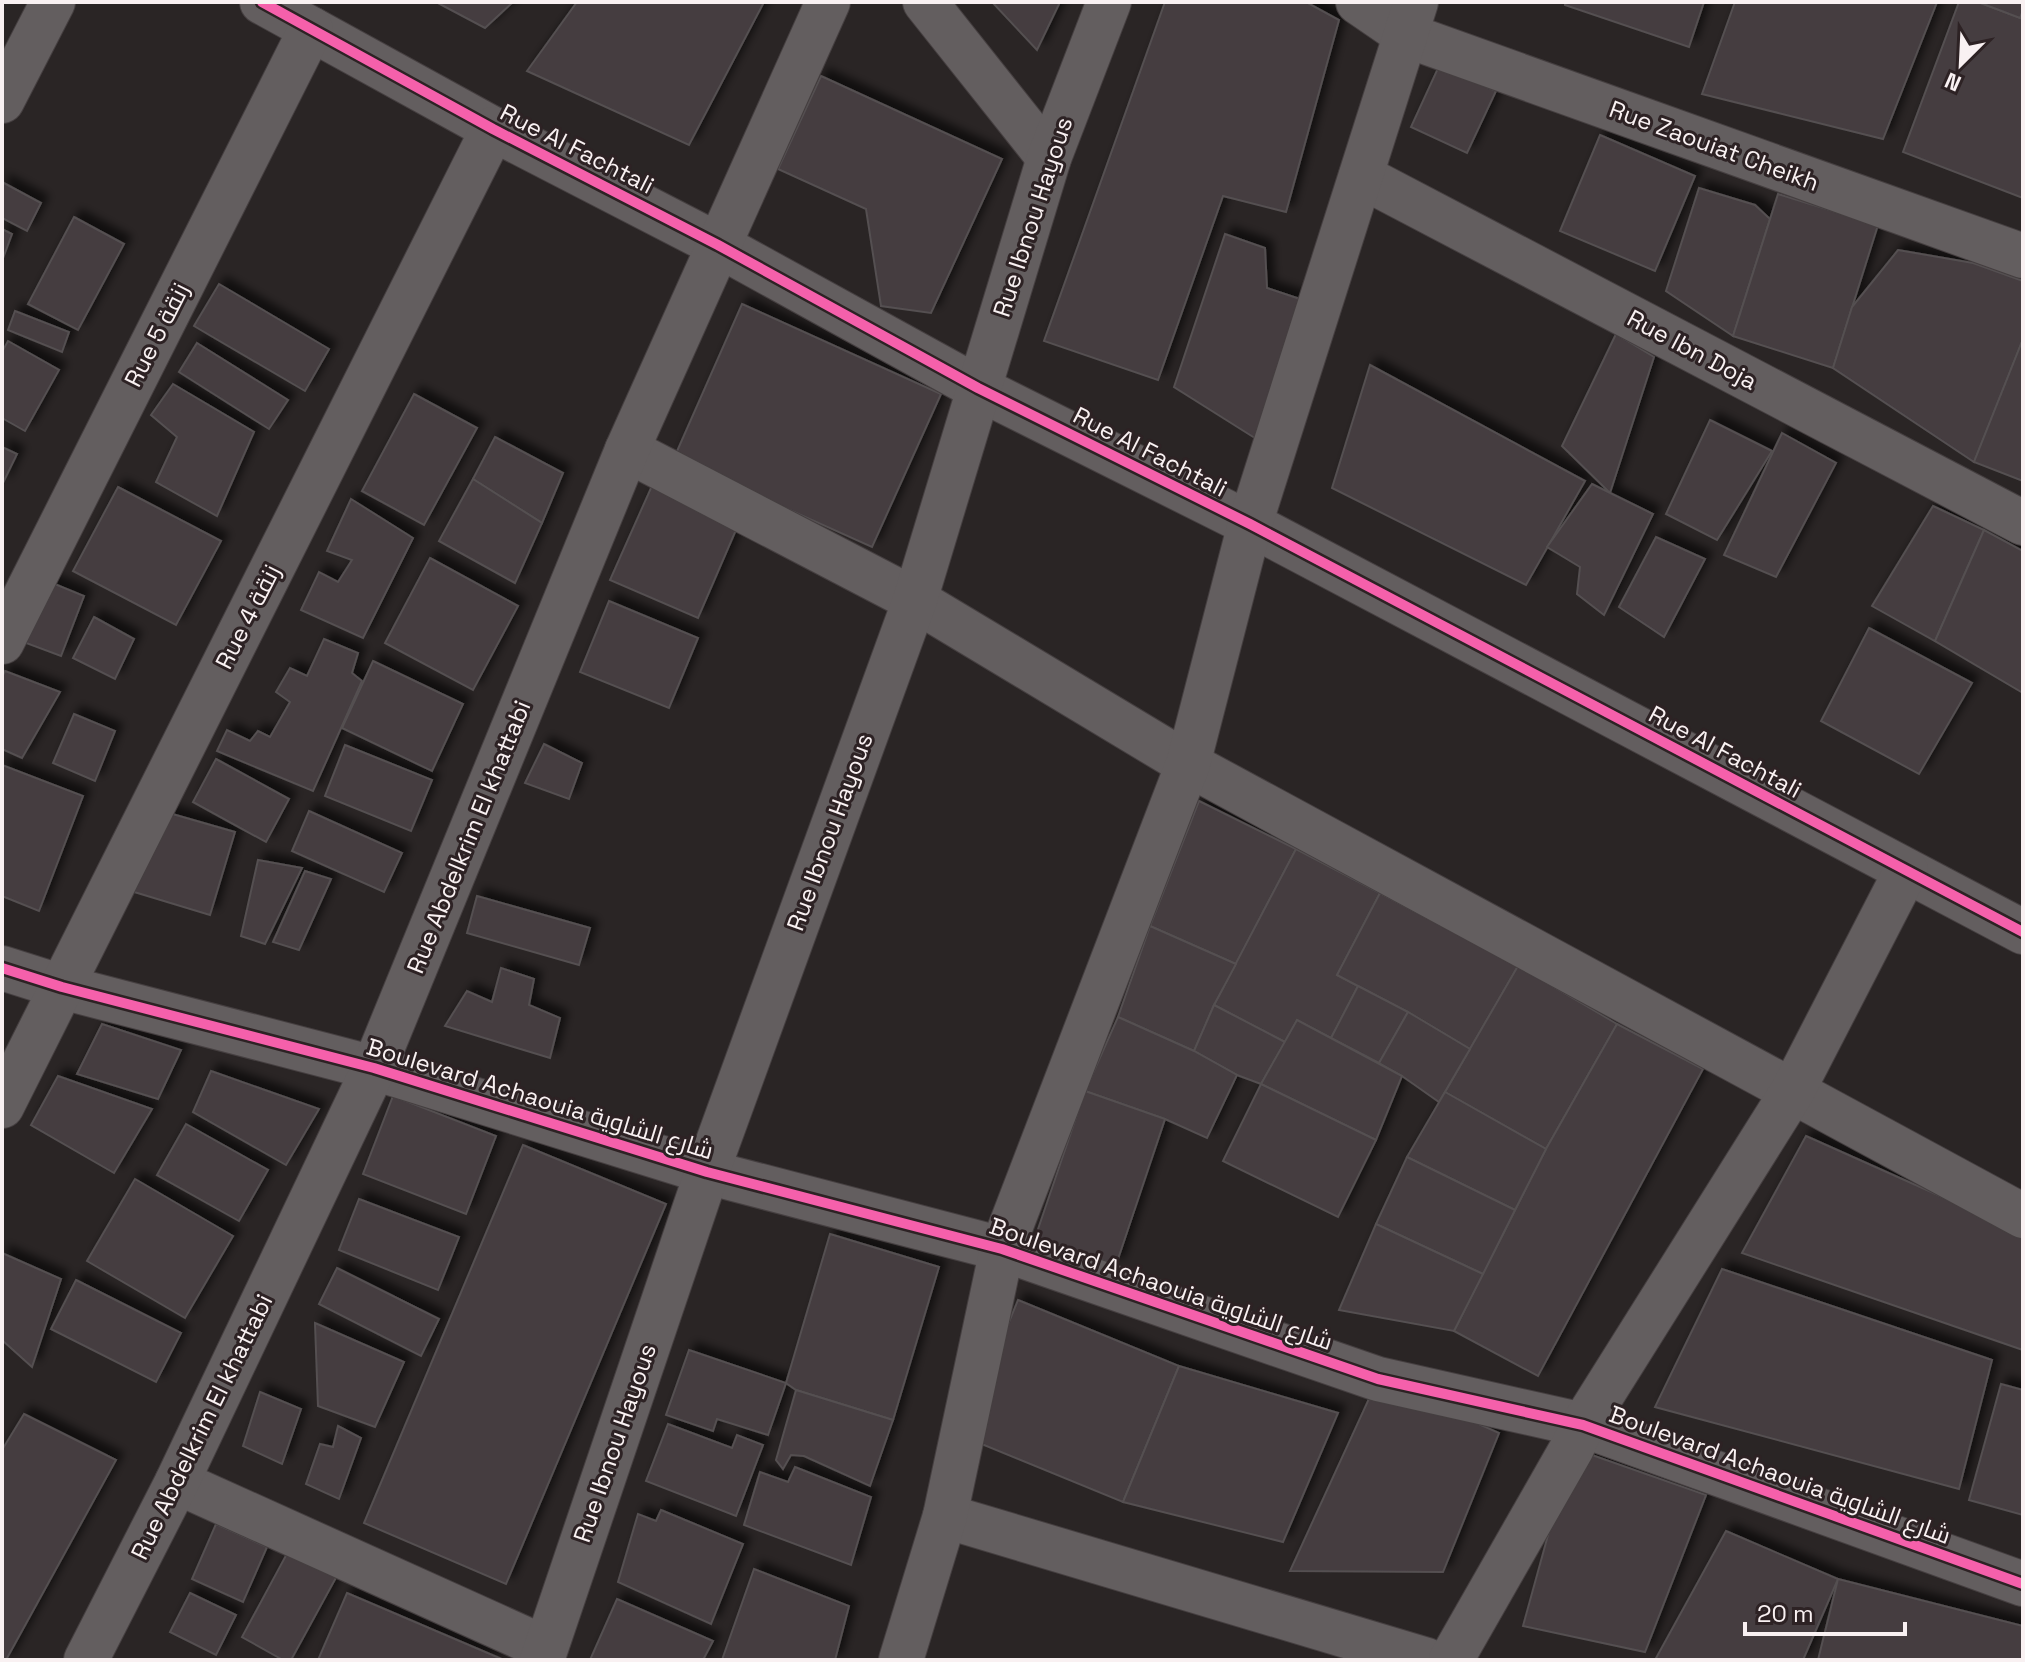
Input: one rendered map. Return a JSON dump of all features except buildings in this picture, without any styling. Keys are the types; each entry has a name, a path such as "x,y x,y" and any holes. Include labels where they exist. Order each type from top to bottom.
{"street":[{"path":"2,101 53,2"},
{"name":"Rue Al Fachtali","path":"262,2 493,129 718,245 978,388 1250,524 2023,932"},
{"name":"Rue Abdelkrim El khattabi","path":"86,1660 177,1482 374,1068 627,450 828,2"},
{"path":"925,2 1049,158"},
{"name":"Rue Ibnou Hayous","path":"544,1654 707,1172 915,600 1049,158 1109,2"},
{"name":"Rue Zaouiat Cheikh","path":"1358,2 1411,18 2023,256"},
{"path":"901,1660 945,1516 1002,1249 1188,764 1250,524 1411,18"},
{"name":"Rue 5 زنقة","path":"2,642 311,29"},
{"name":"Rue 4 زنقة","path":"2,1106 493,129"},
{"name":"Rue Ibn Doja","path":"1361,176 2023,523"},
{"path":"627,450 915,600 1188,764 2023,1216"},
{"path":"1451,1660 1583,1425 1792,1092 1906,871"},
{"name":"Boulevard Achaouia شارع الشاوية","path":"2,968 62,987 374,1068 707,1172 1002,1249 1378,1379 1583,1425 2023,1584"},
{"path":"177,1482 544,1654"},
{"path":"945,1516 1427,1660"}],"cycle path":[{"path":"262,2 493,129 718,245 978,388 1250,524 2023,932"},
{"path":"2,968 62,987 374,1068 707,1172 1002,1249 1378,1379 1583,1425 2023,1584"}]}
